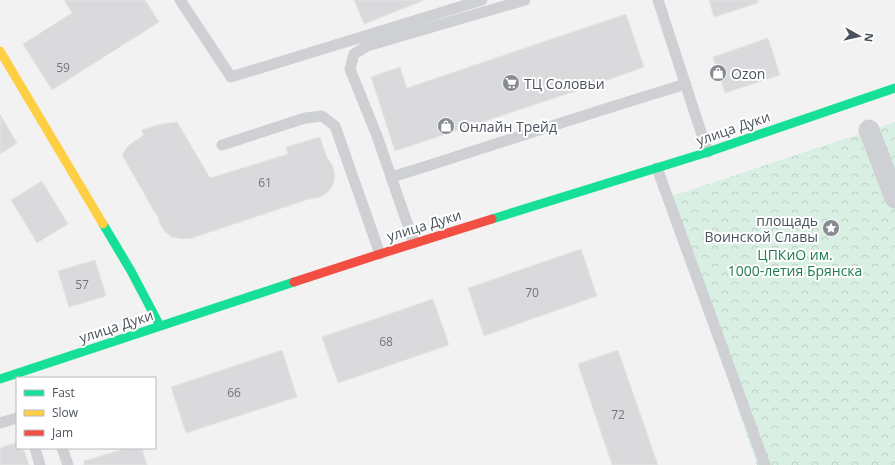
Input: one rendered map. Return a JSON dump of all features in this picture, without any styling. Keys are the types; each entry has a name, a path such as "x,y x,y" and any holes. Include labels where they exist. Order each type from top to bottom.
{"main road":[{"path":"0,51 131,271 160,326"},
{"name":"улица Дуки","path":"0,379 37,373 160,326 414,243 708,152 895,88"}],"street":[{"path":"869,130 895,198"}],"lane":[{"path":"180,0 231,77 482,0"},
{"path":"414,243 377,136 350,69 354,54 367,46 525,0"},
{"path":"658,0 708,152"},
{"path":"391,177 686,84"},
{"path":"222,145 305,118 322,116 335,126 380,254"},
{"path":"658,168 765,465"},
{"path":"0,423 16,418"},
{"path":"35,449 40,465"},
{"path":"62,449 68,465"}],"green space":[{"name":"ЦПКиО им. 1000-летия Брянска","path":"895,122 895,465 757,465 666,198"}],"building":[{"path":"64,0 145,0 159,22 52,90 23,44 72,13"},
{"path":"354,0 422,0 422,1 364,24"},
{"path":"709,0 758,0 758,3 714,17"},
{"name":"ТЦ Соловьи","path":"626,14 644,67 395,151 371,77 400,67 407,88"},
{"path":"768,38 780,75 725,93 713,57"},
{"path":"0,114 17,143 0,154"},
{"path":"177,122 210,178 288,154 286,147 320,137 327,158 333,167 335,176 333,185 327,193 320,197 309,199 192,238 182,239 172,237 164,231 159,222 158,216 122,155 129,145 144,135 141,130 162,124"},
{"path":"42,181 68,224 37,243 11,200"},
{"path":"581,249 597,296 484,336 468,288"},
{"path":"95,260 106,296 69,307 58,271"},
{"path":"433,299 449,345 338,383 322,337"},
{"path":"282,350 297,397 186,433 171,387"},
{"path":"618,350 658,465 612,465 578,364"},
{"path":"16,442 16,449 23,449 29,465 0,465 0,448"},
{"path":"125,449 142,449 147,465 84,465 84,461"}],"traffic: fast":[{"path":"492,219 708,152 895,88"},
{"path":"103,224 131,271 160,326"},
{"path":"0,379 294,282"}],"traffic: slow":[{"path":"0,51 103,224"}],"traffic: jam":[{"path":"294,282 492,219"}],"place":[{"name":"Ozon","path":"718,73"},
{"name":"ТЦ Соловьи","path":"511,83"},
{"name":"Онлайн Трейд","path":"446,126"},
{"name":"площадь Воинской Славы","path":"831,228"}]}
